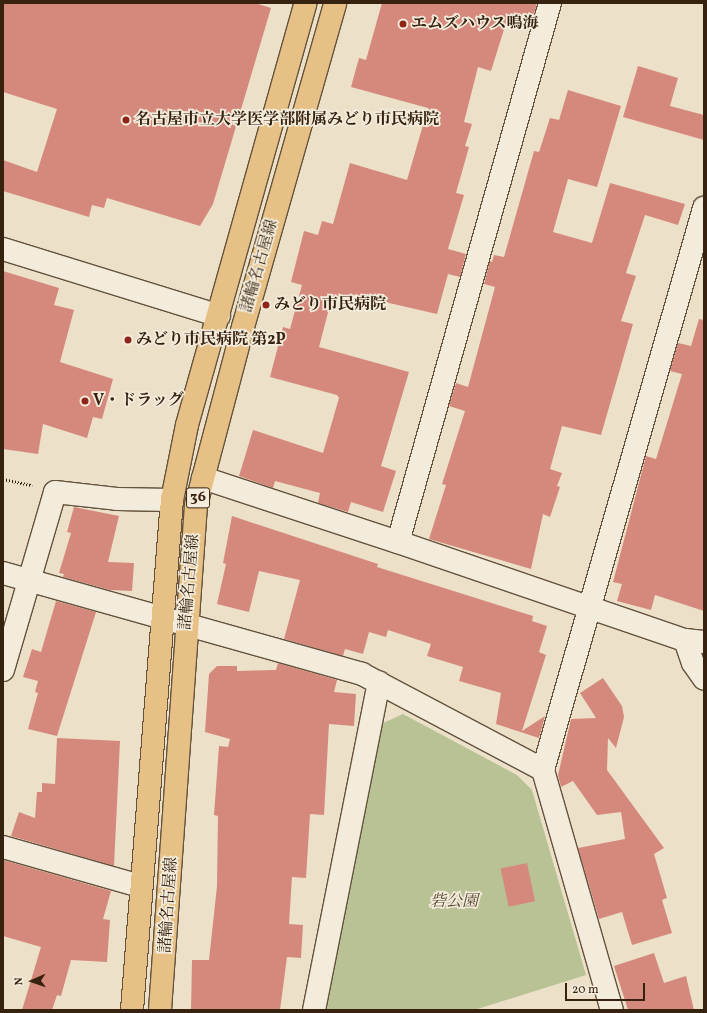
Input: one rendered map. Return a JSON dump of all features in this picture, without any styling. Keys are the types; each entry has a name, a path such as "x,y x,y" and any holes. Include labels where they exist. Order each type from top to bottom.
{"main road":[{"name":"諸輪名古屋線","path":"132,1010 161,618 172,500 188,425 306,3"},
{"name":"諸輪名古屋線","path":"160,1010 171,884 186,625 196,505 335,3"}],"street":[{"path":"398,542 550,3"},
{"path":"612,1010 543,770 704,208"},
{"path":"3,250 219,316"},
{"path":"203,478 694,641 693,663 704,680"},
{"path":"3,670 55,492 117,499 172,500"},
{"path":"3,573 362,674 543,770"},
{"path":"314,1010 379,682"},
{"path":"3,847 140,886"}],"green space":[{"name":"砦公園","path":"403,714 517,775 532,790 586,975 474,1010 326,1010 324,1007 381,724"}],"building":[{"name":"名古屋市立大学医学部附属みどり市民病院","path":"3,3 255,3 271,8 213,204 200,226 107,198 104,208 92,205 89,217 3,191 3,160 37,172 57,109 3,92"},
{"path":"382,3 537,3 530,28 506,23 491,71 478,67 464,122 472,124 465,146 469,147 456,193 464,195 448,249 466,254 460,277 448,274 437,314 350,294 348,302 334,298 331,301 319,347 409,372 381,466 396,471 383,512 351,502 348,512 318,503 320,493 275,481 273,488 239,476 253,430 323,453 339,398 337,395 270,377 283,327 290,329 302,285 291,282 304,231 318,235 322,221 333,224 350,163 407,180 428,108 351,87 359,58 366,60"},
{"path":"638,66 678,78 670,106 704,115 704,140 623,117"},
{"path":"568,90 621,106 597,187 568,179 553,232 592,243 610,183 685,204 678,225 645,215 626,273 636,276 621,321 633,324 601,435 562,426 550,469 562,473 557,486 560,487 550,517 543,514 531,569 429,539 446,485 442,484 465,411 449,406 456,383 468,387 495,287 484,284 490,261 492,262 494,255 504,257 534,151 539,152 550,118 559,120"},
{"path":"3,271 59,288 54,305 74,310 60,362 113,379 102,419 93,417 87,438 43,424 38,454 3,449"},
{"path":"699,319 704,320 704,611 655,595 651,610 617,601 622,584 613,582 646,456 656,459 682,374 670,371 678,343 691,346"},
{"path":"74,507 119,516 108,562 134,563 132,591 110,590 63,577 64,574 59,573 71,533 67,532"},
{"path":"232,516 378,564 377,567 533,616 532,621 547,626 539,652 546,655 522,731 545,716 539,738 496,724 501,693 459,681 463,667 427,656 431,644 388,630 386,637 369,632 363,654 345,649 343,656 284,639 300,580 259,571 249,612 217,604 226,564 223,563"},
{"path":"56,601 96,612 57,736 28,729 38,693 35,692 38,681 23,677 32,649 41,652"},
{"path":"278,663 337,680 334,692 356,694 354,726 329,724 324,815 310,814 306,878 292,877 289,924 303,925 301,958 287,957 280,1010 191,1010 192,960 209,960 217,886 218,816 214,815 219,746 228,747 230,739 205,732 209,674 217,666 237,666 237,671 276,670"},
{"path":"603,678 622,706 624,717 616,748 608,738 607,770 664,848 654,854 667,898 662,900 672,933 632,945 622,912 599,919 578,848 625,839 621,812 597,815 573,781 561,787 558,775 571,719 596,718 580,693"},
{"path":"57,738 120,741 114,866 11,836 19,812 35,818 37,792 42,792 42,783 55,784"},
{"path":"3,860 111,891 103,919 110,920 107,962 71,960 61,996 57,995 52,1010 22,1010 41,947 3,936"},
{"path":"527,863 535,901 509,907 501,869"},
{"path":"654,953 664,983 686,976 694,1010 628,1010 614,966"}],"place":[{"name":"エムズハウス鳴海","path":"403,24"},
{"name":"名古屋市立大学医学部附属みどり市民病院","path":"126,120"},
{"name":"みどり市民病院","path":"266,305"},
{"name":"みどり市民病院 第2P","path":"128,340"},
{"name":"V・ドラッグ","path":"85,401"}]}
